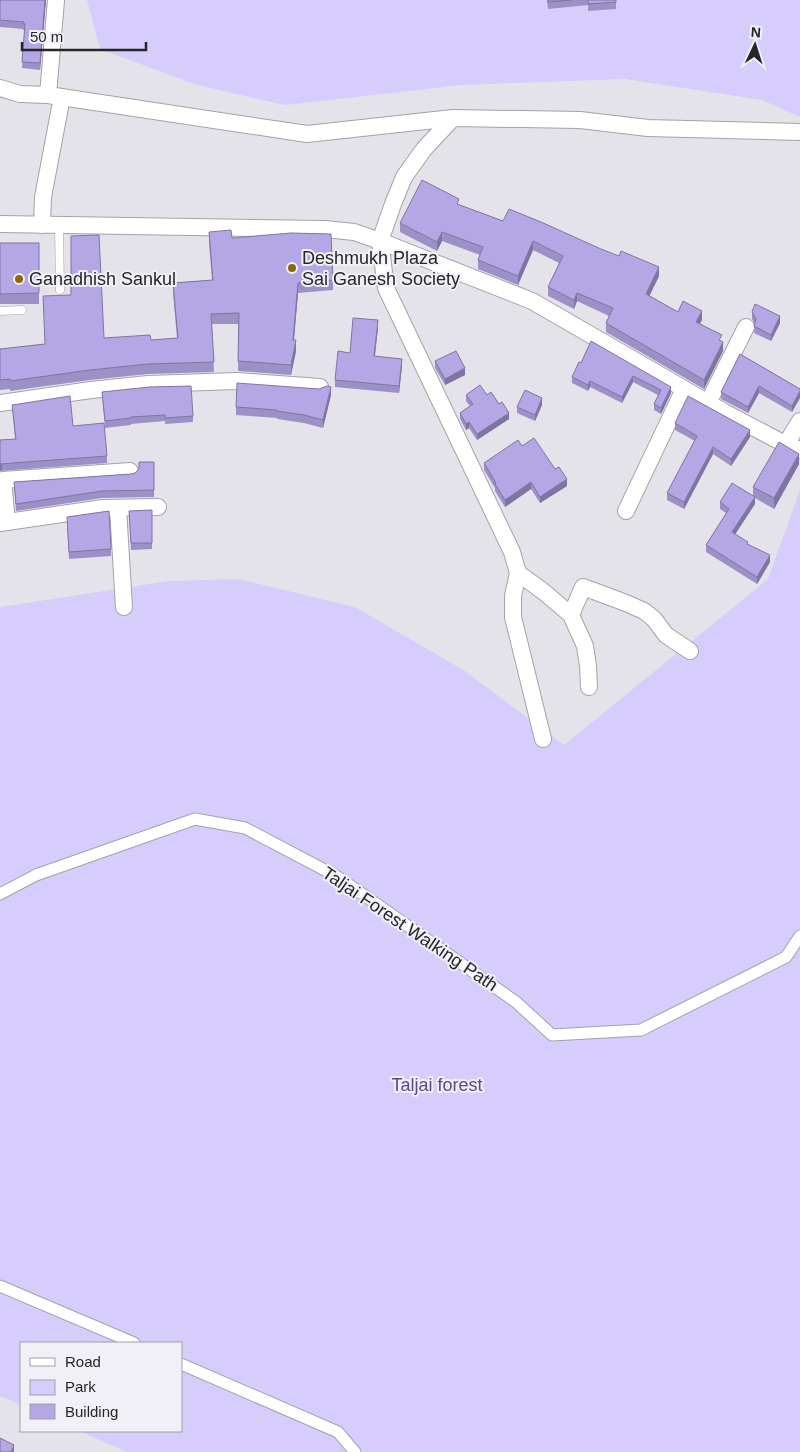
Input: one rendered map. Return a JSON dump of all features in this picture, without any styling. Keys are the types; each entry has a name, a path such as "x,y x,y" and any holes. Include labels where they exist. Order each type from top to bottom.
{"street":[{"path":"43,211 55,96 56,0"},
{"path":"0,88 20,94 55,96 307,134 453,118 580,120 648,128 800,132"},
{"path":"453,118 424,148 404,177 393,204 380,241 386,288 512,552 518,573 513,596 513,617 543,739"},
{"path":"0,224 43,211"},
{"path":"43,211 60,225 354,232 532,301 708,403 793,447 800,422"},
{"path":"708,403 746,326"},
{"path":"0,403 91,390 157,384 237,381 320,387"},
{"path":"626,511 684,389"},
{"path":"130,471 3,480 4,522 103,508 158,507"},
{"path":"118,508 124,607"},
{"path":"518,573 571,615 585,646 589,687"},
{"path":"571,615 583,588 626,602 644,611 654,619 666,635 690,651"},
{"name":"Taljai Forest Walking Path","path":"0,894 36,876 195,819 244,828 338,876 516,1002 552,1035 641,1030 786,957 800,936"},
{"path":"0,1286 132,1342"},
{"path":"182,1364 338,1432 355,1452"}],"lane":[{"path":"60,225 60,290"},
{"path":"0,311 22,310"}],"green space":[{"path":"87,0 800,0 800,117 762,100 625,79 462,85 285,105 197,85 100,49"},
{"name":"Taljai forest","path":"800,490 800,1452 127,1452 81,1432 182,1432 182,1342 20,1342 20,1405 0,1396 0,607 169,581 238,579 355,607 465,671 564,745 768,579"}],"building":[{"path":"0,0 45,0 40,63 22,62 25,24 24,22 0,20"},
{"path":"548,0 571,0 548,2"},
{"path":"588,0 616,0 616,2 588,4"},
{"path":"422,180 459,199 457,204 503,221 509,209 619,256 621,251 659,267 646,294 678,312 683,301 702,311 696,322 722,335 719,340 723,342 704,380 606,323 613,308 577,293 574,300 548,287 563,256 533,241 518,276 478,260 483,247 442,232 437,242 400,223"},
{"path":"231,230 232,238 291,233 331,234 333,280 298,283 293,340 296,340 291,365 238,361 239,313 211,314 214,362 148,364 10,381 10,379 0,380 0,349 45,344 43,296 71,295 71,236 99,235 104,338 150,335 151,340 178,338 173,283 213,280 209,232"},
{"name":"Ganadhish Sankul","path":"0,243 39,243 39,293 0,294"},
{"path":"755,304 780,316 771,335 754,326 756,319 752,312"},
{"path":"353,318 378,320 374,356 402,359 399,386 335,380 338,351 350,353"},
{"path":"591,341 671,387 661,408 654,404 661,390 633,376 622,397 590,381 588,385 572,377"},
{"path":"456,351 465,368 445,379 435,361"},
{"path":"740,354 800,389 792,406 759,386 748,407 721,392"},
{"path":"237,383 319,389 327,386 331,387 323,420 277,410 236,407"},
{"path":"480,385 487,395 491,392 499,404 502,402 509,413 477,434 469,422 466,424 460,413 473,404 466,395"},
{"path":"191,386 193,416 165,418 165,415 105,421 102,392 149,387"},
{"path":"525,390 542,398 535,415 517,407"},
{"path":"70,396 73,426 104,423 107,456 0,464 0,440 16,439 12,405"},
{"path":"688,396 750,430 731,459 713,447 684,502 667,493 697,436 675,423"},
{"path":"534,438 555,469 559,467 567,479 540,497 531,482 505,500 484,463 518,440 522,446"},
{"path":"779,442 799,454 774,498 753,487"},
{"path":"139,462 154,462 154,490 102,491 16,504 14,482 131,474 139,469"},
{"path":"732,483 755,497 732,532 748,542 747,544 770,555 757,577 706,545 729,509 720,502"},
{"path":"152,510 152,543 131,543 129,511"},
{"path":"109,511 111,549 69,552 67,517"},
{"path":"0,1438 14,1445 11,1452 0,1452"}],"place":[{"name":"Deshmukh Plaza Sai Ganesh Society","path":"292,268"},
{"name":"Ganadhish Sankul","path":"19,279"}]}
